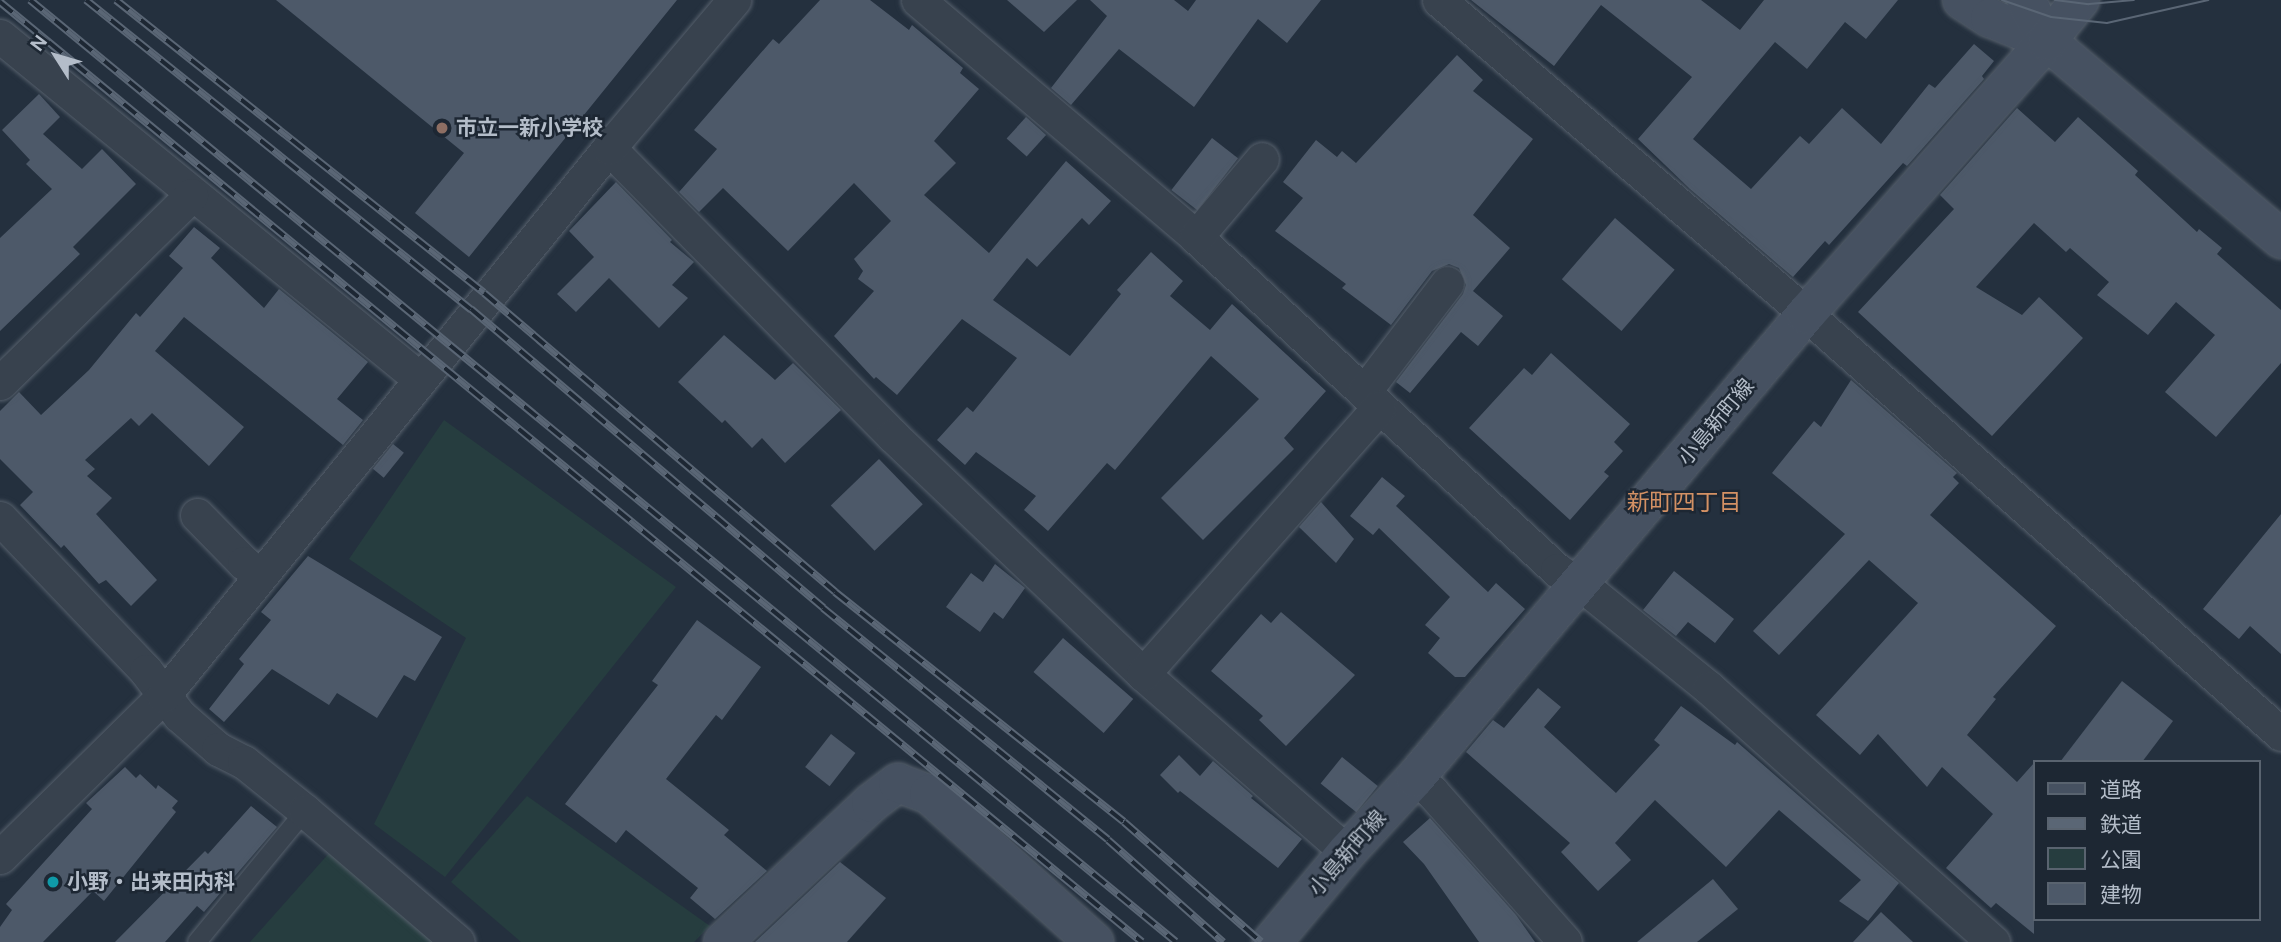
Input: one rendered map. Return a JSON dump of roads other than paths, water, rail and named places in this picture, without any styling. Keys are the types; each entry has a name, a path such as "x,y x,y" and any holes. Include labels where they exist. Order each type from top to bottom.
{"main road":[{"path":"1962,0 1990,18 2047,41 2281,239"},
{"path":"2026,0 2047,41"},
{"name":"小島新町線","path":"1272,942 1347,852 1415,778 1806,314 2080,0"},
{"path":"723,942 871,803 898,783 929,794 1094,942"}],"street":[{"path":"0,857 163,696 609,148 734,0"},
{"path":"919,0 1196,237 1557,570 1579,584 1709,688 1993,942"},
{"path":"1439,0 1806,314 2281,734"},
{"path":"0,36 191,195 420,379"},
{"path":"609,148 893,436 1143,674 1347,852"},
{"path":"1196,237 1262,159"},
{"path":"0,383 191,195"},
{"path":"1143,674 1371,400 1447,283"},
{"path":"197,515 244,563 260,574"},
{"path":"0,518 146,671 179,715 218,749 244,762 305,811 458,942"},
{"path":"1415,778 1432,792 1565,942"}],"lane":[{"path":"197,942 305,811"}],"tram line":[{"path":"2002,0 2051,17 2107,23 2208,0"},
{"path":"2055,0 2089,4 2134,0"}],"railway":[{"path":"30,0 1176,942"},
{"path":"86,0 471,309 823,608 1108,840 1223,942"},
{"path":"116,0 484,293 835,592 1124,822 1261,942"},
{"path":"0,2 1142,942"}],"place":[{"name":"市立一新小学校","path":"442,128"},
{"name":"小野・出来田内科","path":"53,882"}],"district":[{"name":"新町四丁目","path":"1684,502"}]}
